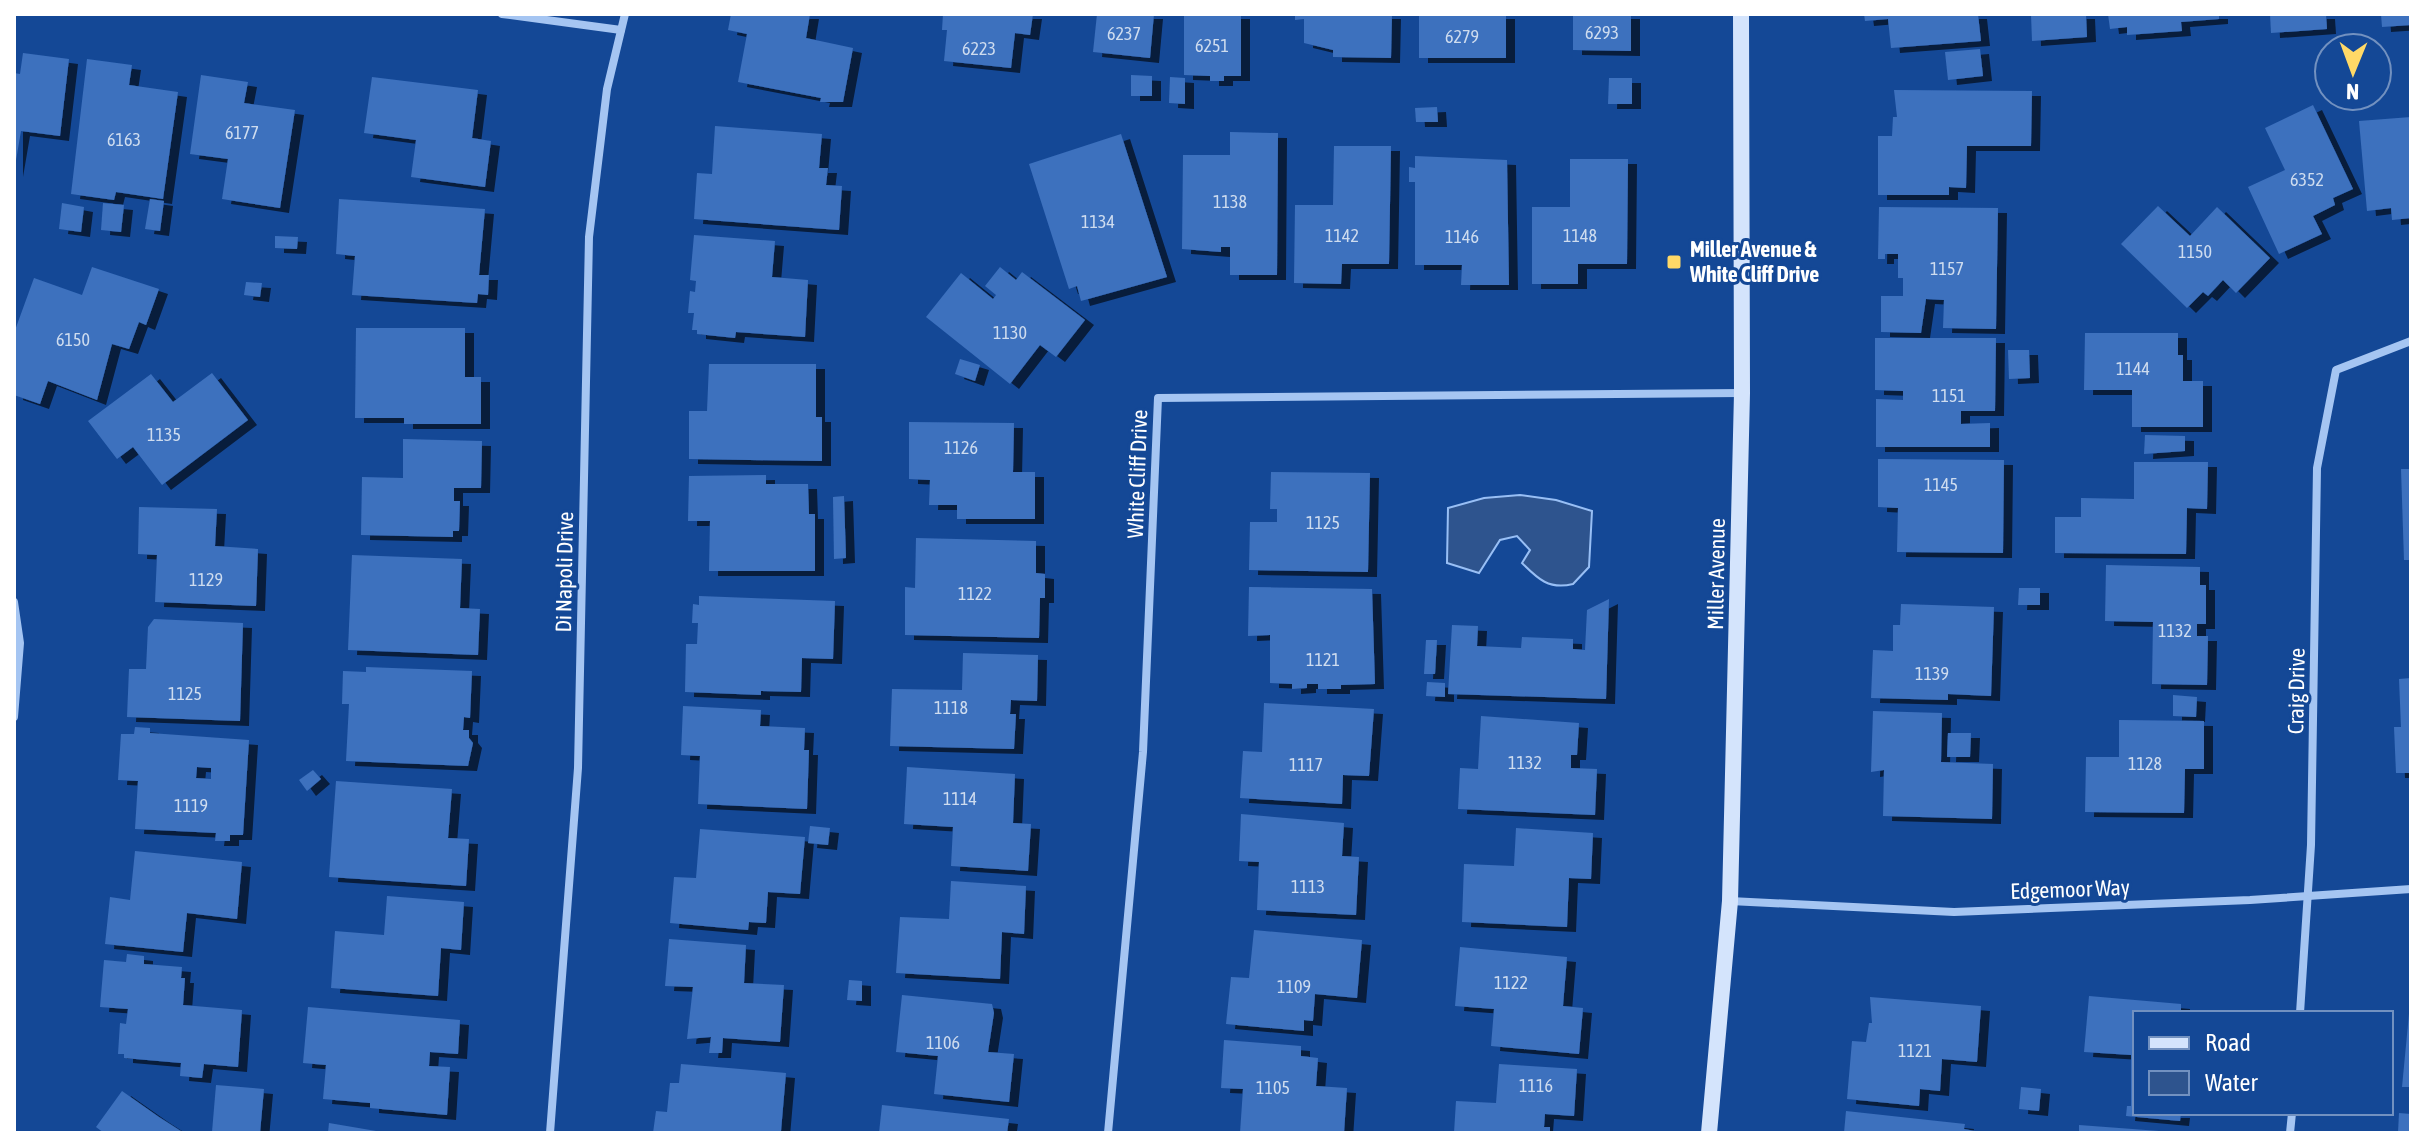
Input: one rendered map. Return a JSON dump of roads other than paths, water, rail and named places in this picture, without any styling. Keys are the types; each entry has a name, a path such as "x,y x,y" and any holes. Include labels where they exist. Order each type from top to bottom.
{"main road":[{"name":"Miller Avenue","path":"1709,1133 1730,901 1742,393 1741,14"}],"street":[{"path":"502,14 621,30"},
{"name":"Di Napoli Drive","path":"550,1133 578,768 589,237 607,89 625,14"},
{"name":"Craig Drive","path":"2300,1011 2308,896 2317,468 2336,370 2411,341"},
{"name":"White Cliff Drive","path":"1108,1133 1143,752 1158,398 1742,393"},
{"path":"14,602 20,643 14,717"},
{"name":"Edgemoor Way","path":"1730,901 1954,912 2411,889"}],"water":[{"path":"1520,495 1556,500 1592,511 1589,567 1573,584 1557,586 1533,574 1522,563 1530,550 1517,536 1500,540 1479,573 1447,563 1448,508 1484,498"}],"place":[{"name":"Miller Avenue & White Cliff Drive","path":"1674,262"}]}
